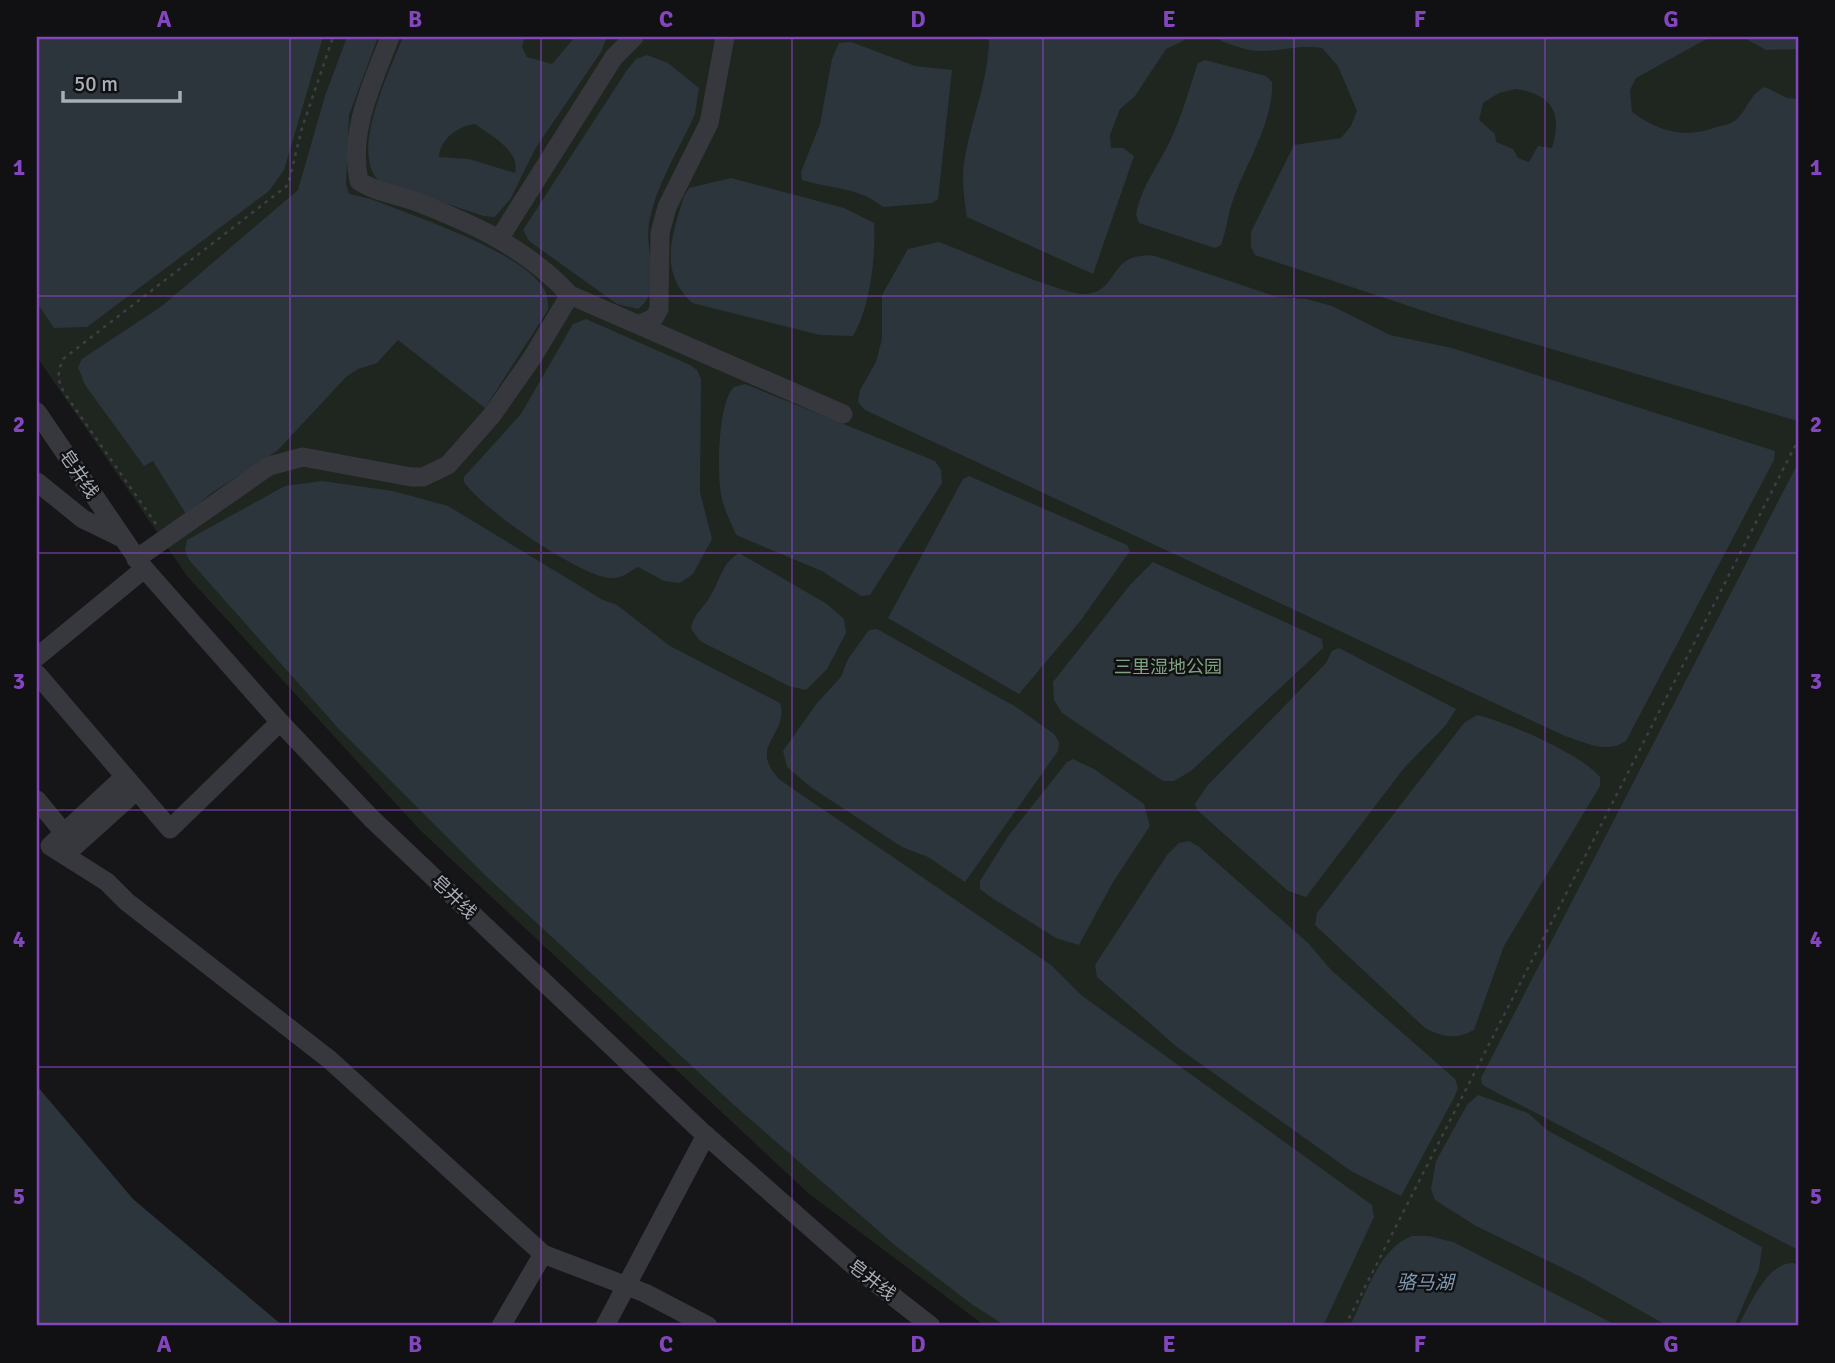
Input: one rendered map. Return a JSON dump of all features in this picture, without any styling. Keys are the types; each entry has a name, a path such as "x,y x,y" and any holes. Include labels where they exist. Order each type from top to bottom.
{"street":[{"path":"390,37 360,117 356,167 359,181 452,216 516,247 549,272 569,295 844,414"},
{"path":"499,239 614,57 634,37"},
{"path":"641,324 654,318 659,309 660,233 682,174 709,123 726,37"},
{"path":"37,657 165,538 269,466 303,457 423,477 448,465 492,415 532,358 569,295"},
{"name":"皂井线","path":"37,412 140,564 280,722 371,818 706,1135 854,1266 931,1326"},
{"path":"37,482 83,519 122,538"},
{"path":"37,674 170,829 280,722"},
{"path":"37,800 75,846 130,784"},
{"path":"130,784 50,846 107,882 127,902 330,1060 542,1254 624,1285 708,1326"},
{"path":"605,1326 624,1285 706,1135"},
{"path":"501,1326 542,1254"}],"path":[{"path":"165,538 65,394 58,383 57,372 63,359 288,185 303,128 333,37"},
{"path":"1345,1326 1797,442"}],"green space":[{"name":"三里湿地公园","path":"37,37 1798,37 1798,1326 985,1326 808,1193 420,830 187,576 37,357"}],"water":[{"path":"37,37 323,37 284,170 269,191 87,327 54,328 37,303"},
{"path":"347,37 378,37 349,115 346,185 349,194 371,199 465,236 513,261 532,275 544,289 548,310 485,408 398,340 377,363 358,369 346,377 277,451 210,494 186,514 153,461 144,466 85,385 78,367 82,359 162,306 298,190 325,96"},
{"path":"403,37 525,37 522,47 527,57 552,64 575,37 607,37 601,52 535,149 511,198 495,217 484,216 380,182 371,169 368,152 375,111","holes":["475,124 509,151 516,165 515,173 469,159 439,157 440,150 451,134 462,127"]},
{"path":"989,37 1185,37 1183,41 1166,49 1135,96 1120,109 1110,135 1111,148 1123,148 1134,156 1093,274 967,217 963,188 964,165 986,68"},
{"path":"1221,37 1710,37 1636,78 1630,90 1632,112 1662,129 1694,133 1735,121 1756,93 1765,87 1787,98 1798,99 1798,421 1442,317 1255,255 1251,247 1251,232 1294,145 1341,138 1351,126 1357,111 1338,66 1322,48 1259,51 1221,41","holes":["1516,89 1538,95 1552,107 1556,125 1552,148 1538,146 1529,162 1518,158 1513,149 1496,142 1495,134 1479,120 1483,103 1499,93"]},
{"path":"1743,37 1798,37 1798,49 1766,50"},
{"path":"851,42 915,66 952,70 938,199 932,203 883,207 854,192 802,180 801,172 820,124 832,59 839,43"},
{"path":"647,55 668,63 699,88 695,114 662,181 652,210 648,235 652,281 646,301 638,309 617,304 529,241 523,230 627,70 636,59"},
{"path":"1205,60 1266,76 1272,82 1269,111 1259,141 1234,197 1221,245 1215,248 1139,223 1136,215 1146,186 1174,132 1198,63"},
{"path":"731,178 844,208 874,223 871,281 864,311 853,336 820,335 692,303 681,291 671,266 671,252 675,225 684,196 689,188"},
{"path":"939,242 1037,281 1086,294 1105,286 1129,259 1155,256 1277,297 1307,299 1332,306 1390,335 1452,348 1775,451 1774,460 1626,741 1611,747 1589,744 1565,736 865,410 858,402 860,390 876,362 882,339 882,295 908,249"},
{"path":"586,319 690,365 697,370 701,379 700,492 712,539 693,574 680,583 664,581 638,567 621,577 609,578 594,574 531,539 490,508 464,482 464,477 521,414 573,324"},
{"path":"745,384 935,461 941,470 942,483 870,595 861,596 822,571 736,535 721,494 720,438 729,395 734,387"},
{"path":"1798,463 1798,1250 1486,1087 1481,1078"},
{"path":"969,476 1127,545 1130,551 1081,620 1019,694 888,618 963,479"},
{"path":"322,481 393,491 448,506 603,600 617,605 670,646 780,703 779,724 771,740 767,758 780,780 1051,965 1081,995 1372,1205 1374,1217 1323,1326 1006,1326 973,1305 897,1247 734,1105 487,877 338,728 189,560 185,550 187,540 285,486"},
{"path":"739,553 827,604 844,619 846,633 827,669 806,690 789,686 700,641 691,629 694,619 711,595 725,567"},
{"path":"1153,562 1322,639 1323,648 1191,771 1174,781 1163,781 1062,713 1054,700 1053,682 1130,585"},
{"path":"877,629 1016,707 1054,734 1059,742 1058,751 965,882 928,857 902,847 812,788 787,767 783,751 817,703 841,677 848,659 869,630"},
{"path":"1339,648 1456,709 1446,725 1404,768 1306,897 1288,891 1197,810 1195,804 1207,786 1326,663 1332,651"},
{"path":"1477,715 1506,724 1561,749 1600,777 1600,786 1504,946 1474,1030 1449,1036 1425,1028 1315,925 1317,913 1464,723"},
{"path":"1073,759 1094,769 1144,804 1150,826 1113,882 1079,945 1056,938 980,889 980,881 1009,835 1067,762"},
{"path":"1189,841 1309,944 1331,970 1455,1079 1458,1088 1455,1096 1401,1196 1351,1171 1177,1047 1097,977 1095,965 1167,855 1179,843"},
{"path":"37,1086 133,1199 283,1326 37,1326"},
{"path":"1478,1095 1528,1113 1547,1130 1762,1247 1759,1269 1734,1326 1668,1326 1581,1277 1476,1226 1435,1200 1431,1189 1436,1161 1467,1105"},
{"name":"骆马湖","path":"1412,1236 1429,1236 1453,1242 1618,1326 1350,1326 1382,1262 1400,1242"},
{"path":"1783,1265 1798,1265 1798,1326 1738,1326 1767,1278"}]}
